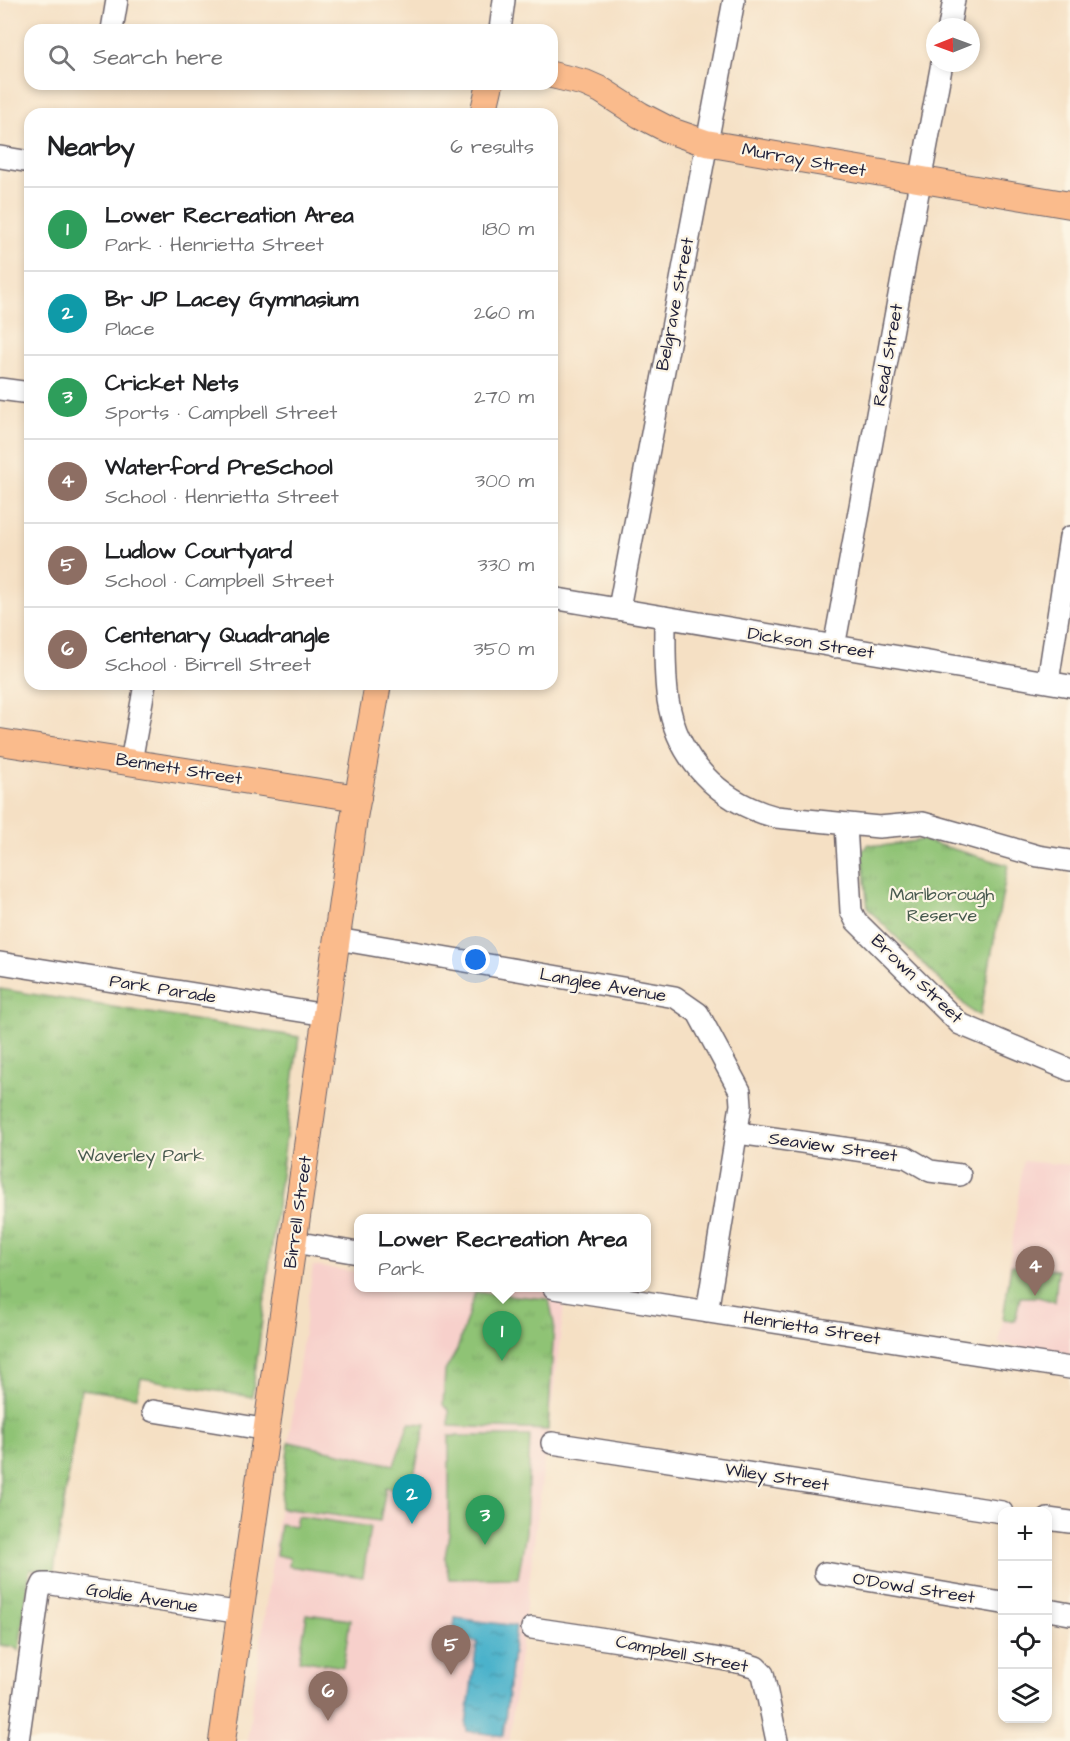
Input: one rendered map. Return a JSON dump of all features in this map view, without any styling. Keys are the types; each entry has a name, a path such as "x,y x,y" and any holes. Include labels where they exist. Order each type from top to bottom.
{"main road":[{"name":"Murray Street","path":"558,76 602,90 640,115 671,131 706,143 1070,205"},
{"path":"484,108 489,90"},
{"name":"Birrell Street","path":"222,1741 337,939 377,690"},
{"name":"Bennett Street","path":"0,742 358,798"}],"street":[{"path":"113,24 117,0"},
{"name":"Belgrave Street","path":"618,608 734,0"},
{"path":"951,18 954,0"},
{"path":"498,1 500,24"},
{"name":"Read Street","path":"834,647 940,72"},
{"path":"0,157 24,161"},
{"path":"0,389 24,392"},
{"path":"1048,682 1070,537"},
{"name":"Dickson Street","path":"558,599 1070,686"},
{"path":"665,617 666,684 669,710 678,738 700,772 725,795 762,814 776,817 879,827 923,823 1038,856 1070,861"},
{"path":"131,762 144,690"},
{"name":"Brown Street","path":"846,825 851,911 856,921 960,1024 1070,1070"},
{"name":"Langlee Avenue","path":"337,939 675,997 698,1013 740,1092 741,1106 708,1312"},
{"name":"Park Parade","path":"0,963 326,1015"},
{"name":"Seaview Street","path":"738,1133 906,1157 930,1171 960,1175"},
{"path":"294,1242 354,1252"},
{"name":"Henrietta Street","path":"585,1292 1070,1368"},
{"path":"153,1411 268,1430"},
{"name":"Wiley Street","path":"552,1443 998,1511"},
{"path":"1052,1520 1070,1522"},
{"name":"O'Dowd Street","path":"825,1574 998,1602"},
{"name":"Goldie Avenue","path":"18,1741 39,1593 43,1584 242,1612"},
{"path":"1052,1611 1070,1614"},
{"name":"Campbell Street","path":"532,1628 743,1663 756,1668 763,1674 777,1741"}],"shaded area":[{"path":"1023,1161 1070,1165 1070,1355 999,1344"},
{"path":"313,1266 354,1271 354,1292 566,1292 509,1741 247,1741"}],"green space":[{"name":"Marlborough Reserve","path":"922,840 1008,865 980,1016 972,1012 868,909 862,851 869,844 882,846"},
{"name":"Waverley Park","path":"0,989 299,1037 252,1397 141,1378 137,1397 81,1389 54,1571 30,1569 19,1651 14,1647 0,1645"},
{"path":"1011,1265 1058,1270 1055,1302 1038,1297 1020,1297 1015,1321 1003,1319"},
{"path":"475,1292 549,1299 554,1324 548,1430 449,1426 449,1410 443,1405 445,1371 457,1350"},
{"path":"409,1423 426,1424 410,1491 386,1487 380,1521 280,1508 289,1442 394,1465"},
{"path":"449,1436 530,1436 526,1532 518,1578 449,1579 445,1557 449,1533"},
{"path":"297,1516 370,1527 363,1577 289,1566 290,1558 276,1555 280,1524 295,1526"},
{"path":"307,1614 350,1620 343,1667 299,1660"}],"water":[{"path":"455,1618 516,1626 503,1736 467,1731 477,1642 453,1638"}],"place":[{"name":"Waterford PreSchool","path":"1035,1296"},
{"name":"Lower Recreation Area","path":"502,1361"},
{"name":"Br JP Lacey Gymnasium","path":"412,1524"},
{"name":"Cricket Nets","path":"485,1545"},
{"name":"Ludlow Courtyard","path":"451,1675"},
{"name":"Centenary Quadrangle","path":"328,1721"}]}
